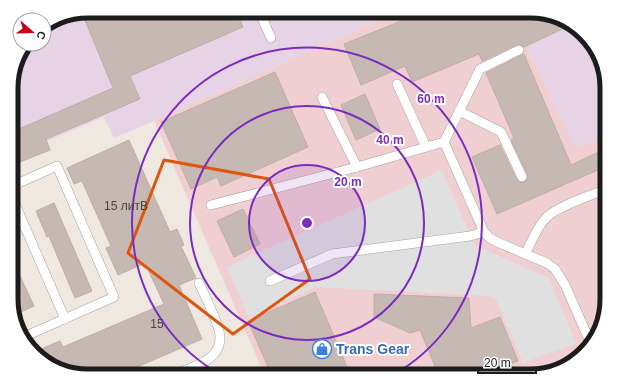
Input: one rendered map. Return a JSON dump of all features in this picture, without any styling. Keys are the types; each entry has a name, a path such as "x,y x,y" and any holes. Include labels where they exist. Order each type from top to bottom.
{"lane":[{"path":"262,18 271,38"},
{"path":"211,205 357,167 444,142 480,69 519,50"},
{"path":"397,84 426,147"},
{"path":"322,97 357,167"},
{"path":"459,111 501,132 522,177"},
{"path":"444,142 484,232 497,242 546,263 555,270 561,277 589,337"},
{"path":"18,183 57,166 114,297 28,335"},
{"path":"525,254 539,226 548,216 561,208 600,192"},
{"path":"18,211 65,319"},
{"path":"270,281 332,254 470,236 484,232"},
{"path":"187,369 203,362 213,355 219,346 221,337 199,283"}],"highlighted area":[{"path":"164,160 269,179 310,279 233,334 128,253"}],"shaded area":[{"path":"84,18 383,18 114,138 104,117 18,153 18,88 20,70 28,52 52,52 52,28 70,20"},
{"path":"383,18 513,18 575,147 600,138 600,303 599,312 593,330 583,345 573,354 557,364 543,368 262,369 154,121"},
{"path":"513,18 548,20 561,25 576,35 583,42 593,57 599,75 600,84 600,138 575,147"},
{"path":"442,170 474,245 549,278 576,343 523,363 496,299 490,296 315,287 249,318 227,267"}],"building":[{"path":"84,18 239,18 243,27 130,76 140,99 46,139 50,150 20,162 18,156 18,129 113,88"},
{"path":"409,18 530,18 548,20 565,28 524,47 520,44 516,45 482,61 479,54 412,82 405,66 361,85 344,44"},
{"path":"524,54 571,165 600,151 600,169 497,214 472,157 500,145 517,180 522,183 527,180 527,174 511,140 514,138 486,73"},
{"path":"275,72 308,147 221,186 217,177 191,189 161,122"},
{"path":"365,94 380,129 356,140 341,105"},
{"path":"129,140 170,232 177,229 184,245 181,246 196,278 179,285 202,339 132,369 88,369 70,367 57,362 40,349 60,341 63,347 164,304 145,263 118,275 106,248 111,246 82,181 74,184 67,168"},
{"path":"54,203 92,291 75,298 49,236 47,237 36,211"},
{"path":"243,209 260,244 234,257 217,221"},
{"path":"18,272 34,306 20,313"},
{"path":"315,292 348,369 269,369 248,321"},
{"path":"374,294 469,298 471,328 500,317 518,361 499,369 436,369 420,330 410,333 374,317"}],"place":[{"name":"Trans Gear","path":"322,349"}]}
